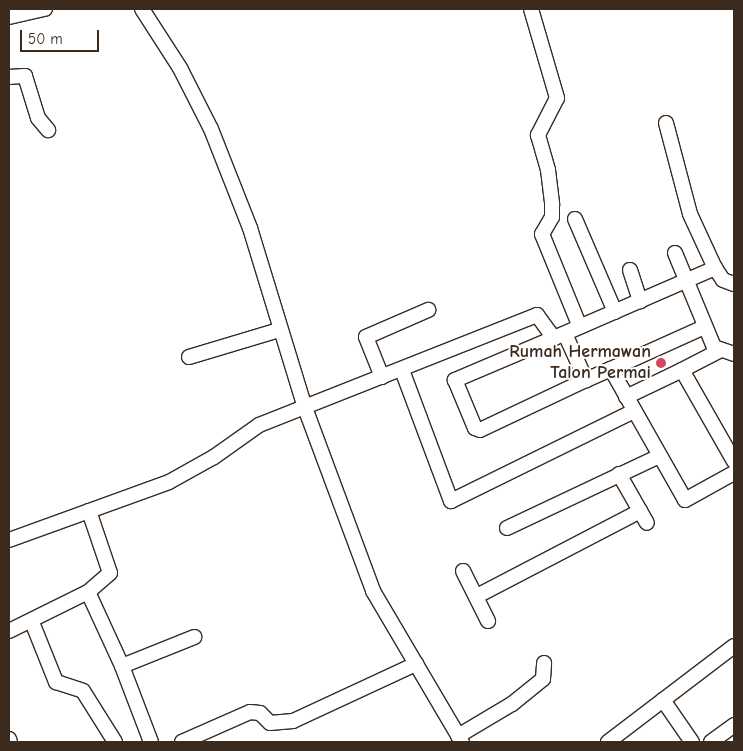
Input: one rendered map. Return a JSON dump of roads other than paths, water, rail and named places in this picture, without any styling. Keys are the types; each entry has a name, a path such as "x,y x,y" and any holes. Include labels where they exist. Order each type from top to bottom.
{"street":[{"path":"9,17 45,9"},
{"path":"142,9 180,68 210,129 250,228 279,330 304,405 373,591 460,739 512,704 543,679 544,663"},
{"path":"531,9 557,98 538,135 548,170 552,205 552,217 542,234 580,327"},
{"path":"9,77 25,76 38,118 48,130"},
{"path":"666,123 690,214 715,268 724,280 734,284"},
{"path":"575,219 615,312"},
{"path":"675,253 704,327 719,351"},
{"path":"704,327 475,428 455,380 715,268"},
{"path":"630,270 640,301"},
{"path":"382,377 366,337 428,310"},
{"path":"9,540 169,482 214,457 259,425 304,405 402,370 537,315 560,336 586,380"},
{"path":"189,357 279,330"},
{"path":"626,397 719,351 734,354"},
{"path":"611,369 659,456 687,501 734,473"},
{"path":"402,370 451,501 634,412"},
{"path":"682,370 734,461"},
{"path":"507,528 659,456"},
{"path":"476,596 644,517 619,474"},
{"path":"9,631 32,622 88,592 110,573 89,511"},
{"path":"463,571 488,621"},
{"path":"88,592 122,666 151,742"},
{"path":"32,622 56,682 83,691 115,742"},
{"path":"122,666 194,637"},
{"path":"608,742 734,646"},
{"path":"182,742 250,712 260,713 270,724 293,721 416,664"},
{"path":"663,700 692,742"},
{"path":"711,742 734,725"}],"place":[{"name":"Rumah Hermawan Talon Permai","path":"661,363"}]}
